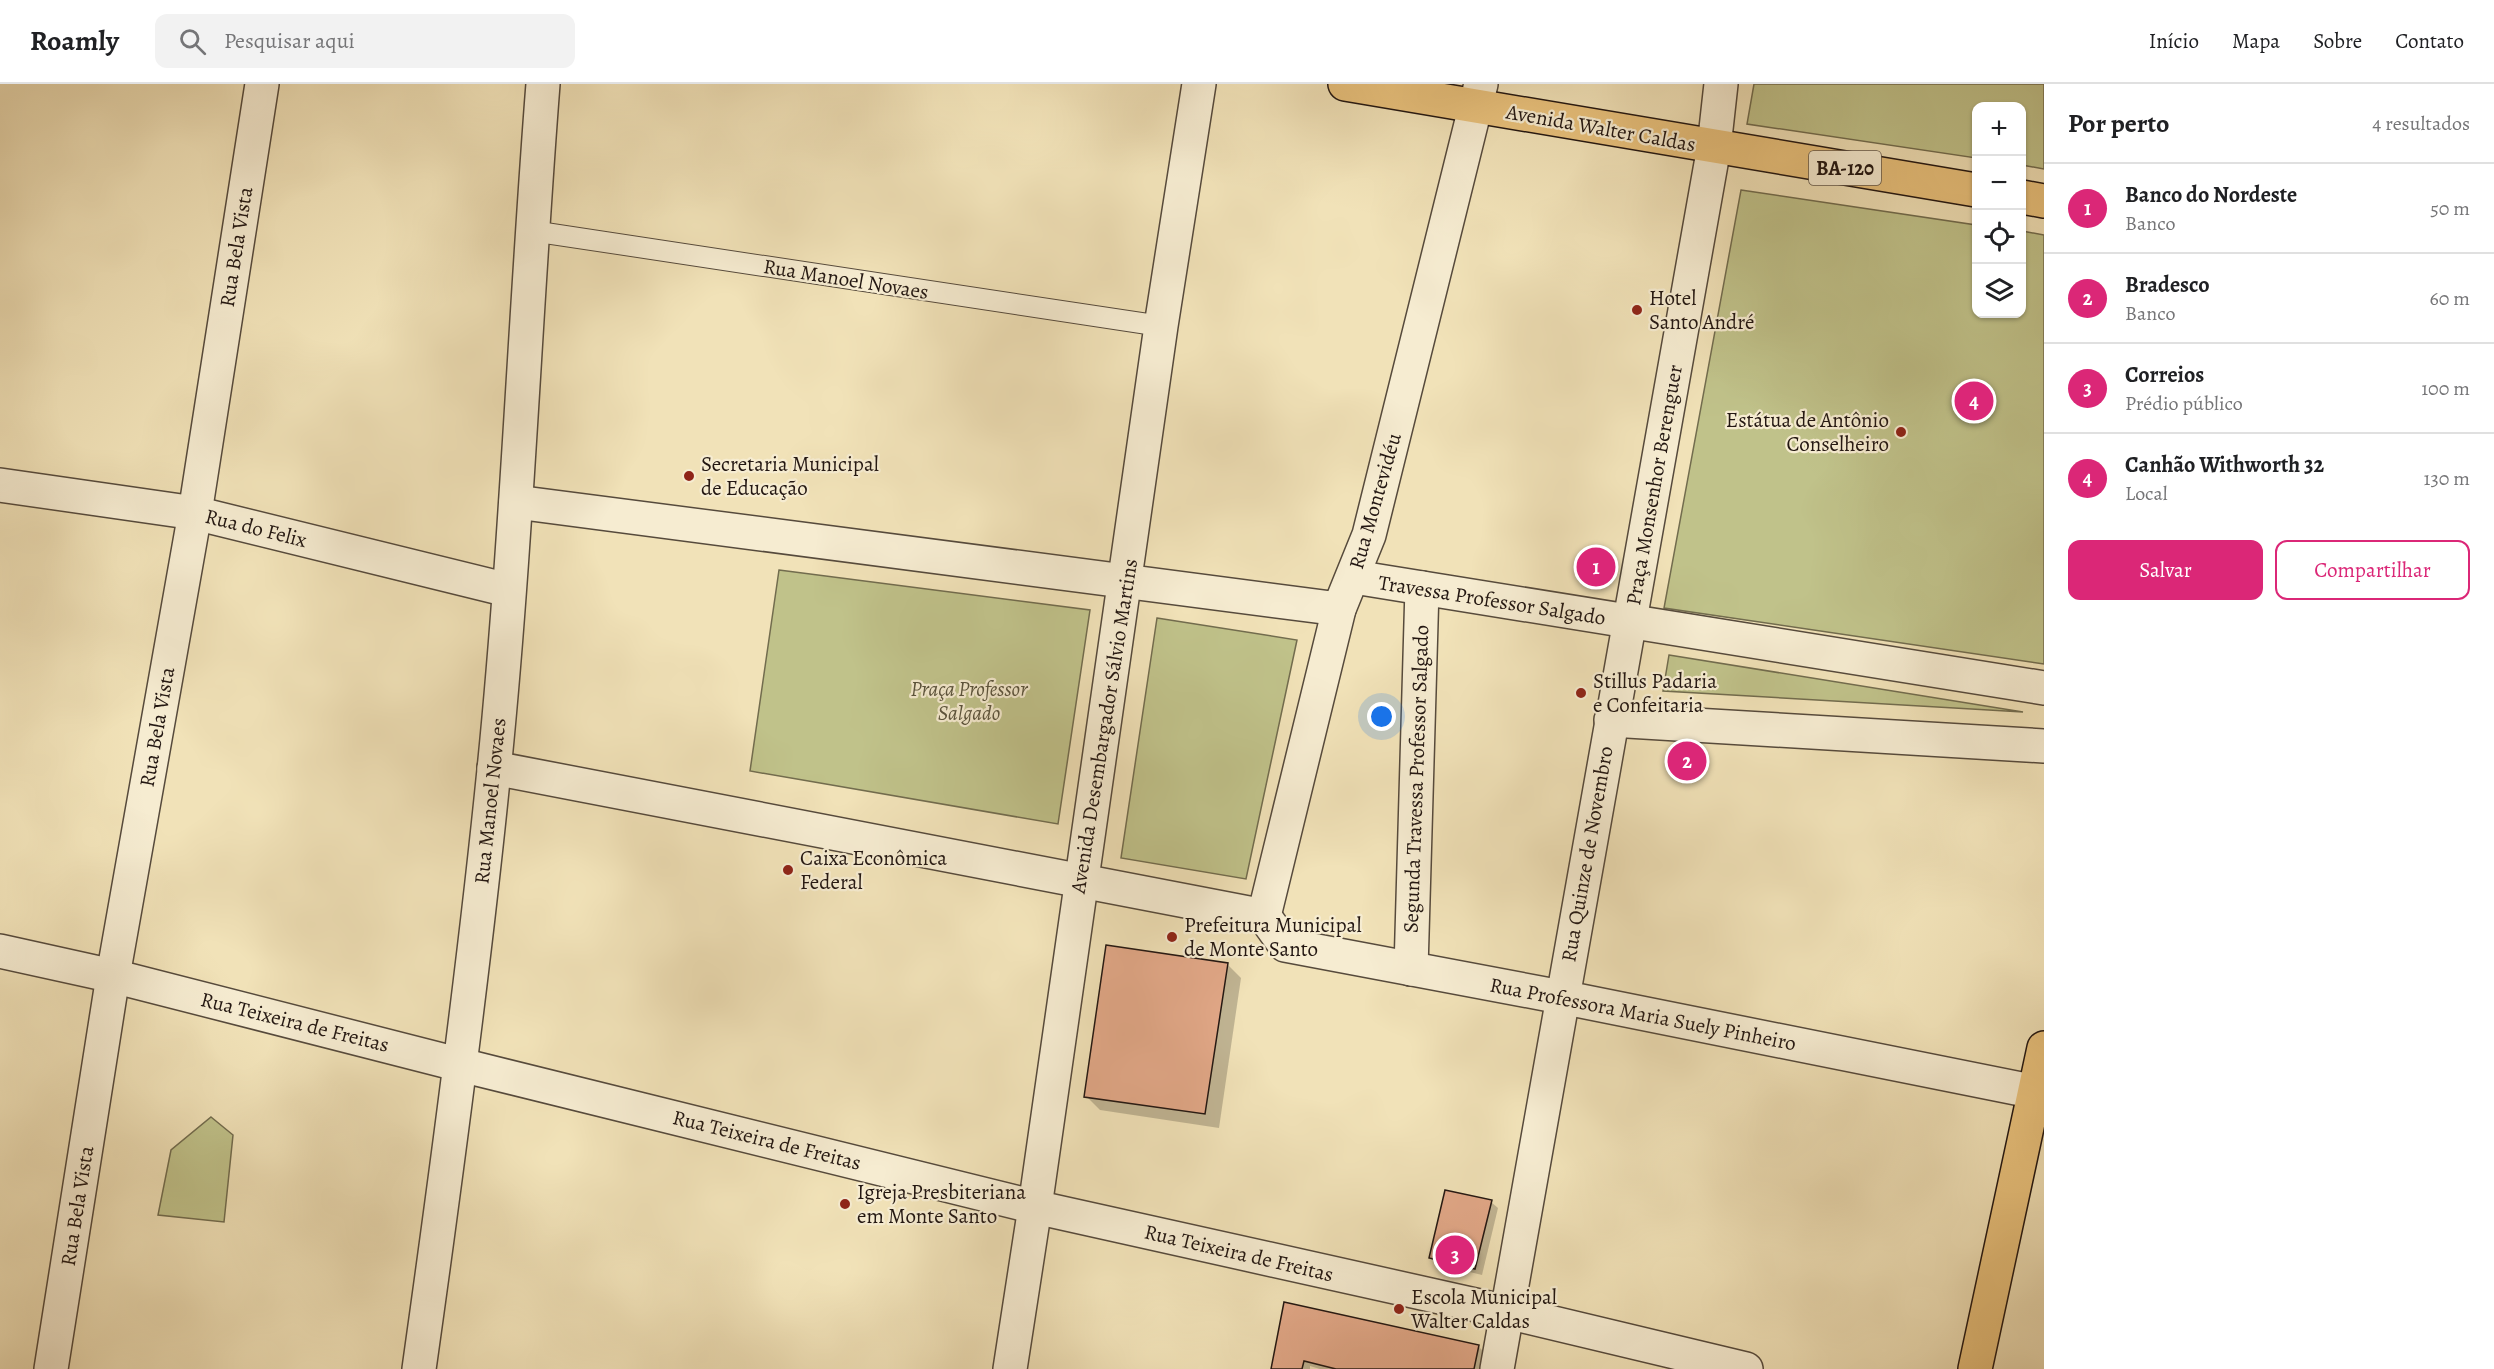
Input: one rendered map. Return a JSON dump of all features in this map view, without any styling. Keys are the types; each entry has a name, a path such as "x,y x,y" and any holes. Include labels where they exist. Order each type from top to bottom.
{"main road":[{"name":"Avenida Walter Caldas","path":"1346,84 1478,95 1714,147"},
{"name":"BA-120","path":"1714,147 1972,189"},
{"path":"2026,198 2044,201"},
{"path":"1975,1369 2044,1048"}],"street":[{"name":"Rua Bela Vista","path":"51,1369 113,976 195,513 262,84"},
{"name":"Rua Manoel Novaes","path":"419,1369 461,1065 494,768 516,502 543,84"},
{"name":"Avenida Desembargador Sálvio Martins","path":"1010,1369 1080,881 1126,581 1161,326 1199,84"},
{"name":"Praça Monsenhor Berenguer","path":"1721,84 1714,147 1630,623 2044,688"},
{"name":"Rua Montevidéu","path":"1264,916 1339,609 1354,577 1368,535 1478,95"},
{"name":"Rua do Felix","path":"0,485 195,513 508,590"},
{"path":"516,502 1339,609"},
{"name":"Travessa Professor Salgado","path":"1354,577 1630,623"},
{"name":"Segunda Travessa Professor Salgado","path":"1411,969 1422,588"},
{"name":"Rua Quinze de Novembro","path":"1497,1369 1561,997 1630,623"},
{"path":"1611,720 2044,746"},
{"path":"494,768 1264,916"},
{"name":"Rua Professora Maria Suely Pinheiro","path":"1264,916 1286,945 1561,997 2036,1092"},
{"name":"Rua Teixeira de Freitas","path":"0,951 113,976 1035,1207 1507,1312 1746,1369"}],"lane":[{"name":"Rua Manoel Novaes","path":"532,231 1161,326"}],"green space":[{"path":"1754,84 2044,84 2044,169 2026,166 2026,102 1972,102 1972,157 1747,124"},
{"path":"1741,190 1972,224 1972,318 2026,318 2026,232 2044,235 2044,664 1664,608"},
{"name":"Praça Professor Salgado","path":"779,570 1090,610 1058,824 750,771"},
{"path":"1157,618 1297,640 1246,879 1121,858"},
{"path":"1669,655 2023,712 1663,691"},
{"path":"211,1117 233,1135 224,1222 158,1215 171,1150"}],"building":[{"path":"1106,945 1228,963 1205,1114 1084,1097"},
{"path":"1445,1190 1492,1200 1475,1269 1429,1258"},
{"path":"1284,1302 1479,1345 1474,1369 1336,1369 1304,1361 1302,1369 1271,1369"}],"place":[{"name":"Hotel Santo André","path":"1637,310"},
{"name":"Canhão Withworth 32","path":"1974,401"},
{"name":"Estátua de Antônio Conselheiro","path":"1901,432"},
{"name":"Secretaria Municipal de Educação","path":"689,476"},
{"name":"Banco do Nordeste","path":"1596,567"},
{"name":"Stillus Padaria e Confeitaria","path":"1581,693"},
{"name":"Bradesco","path":"1687,761"},
{"name":"Caixa Econômica Federal","path":"788,870"},
{"name":"Prefeitura Municipal de Monte Santo","path":"1172,937"},
{"name":"Igreja Presbiteriana em Monte Santo","path":"845,1204"},
{"name":"Correios","path":"1455,1255"},
{"name":"Escola Municipal Walter Caldas","path":"1399,1309"}]}
